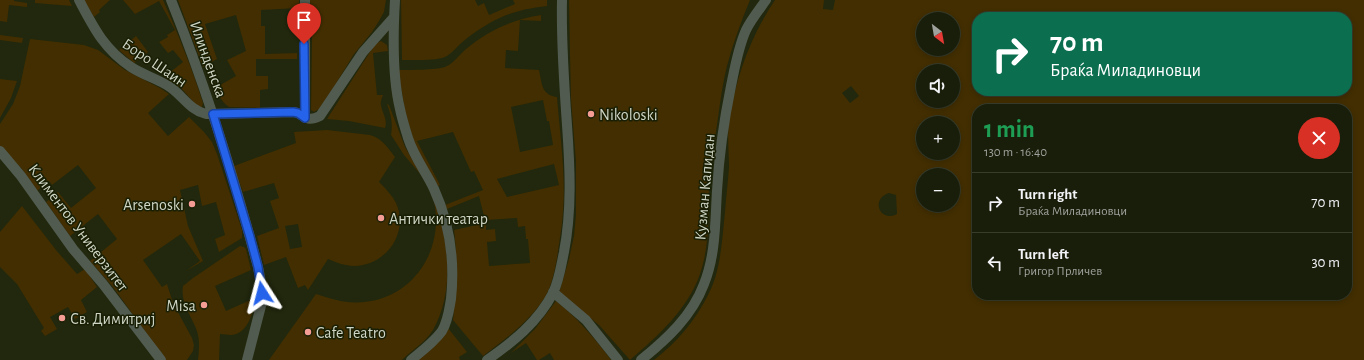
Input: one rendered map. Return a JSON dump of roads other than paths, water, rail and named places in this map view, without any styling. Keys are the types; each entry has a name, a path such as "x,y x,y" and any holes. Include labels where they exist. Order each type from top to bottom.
{"street":[{"name":"Боро Шаин","path":"79,0 103,43 132,68 169,86 200,113 293,112 298,113 305,118"},
{"name":"Илинденска","path":"171,0 192,53 213,114 250,237 261,282 261,308 247,360"},
{"path":"305,0 305,118 310,119 320,116 363,52 394,17"},
{"path":"395,0 395,65 400,108 412,148 440,202 447,227 452,259 451,296 448,317 442,331 411,360"},
{"path":"487,360 514,340 531,324 543,309 553,292 560,271 570,210 570,172 563,69 562,0"},
{"name":"Кузман Капидан","path":"642,360 660,345 681,323 704,283 714,248 721,147 736,59 747,29 766,0"},
{"name":"Климентов Универзитет","path":"0,151 21,176 73,249 103,284 161,360"},
{"path":"553,292 586,320 618,360"}],"place":[{"name":"Nikoloski","path":"591,114"},
{"name":"Arsenoski","path":"192,204"},
{"name":"Антички театар","path":"381,218"},
{"name":"Misa","path":"204,305"},
{"name":"Св. Димитриј","path":"62,318"},
{"name":"Cafe Teatro","path":"308,332"}]}
